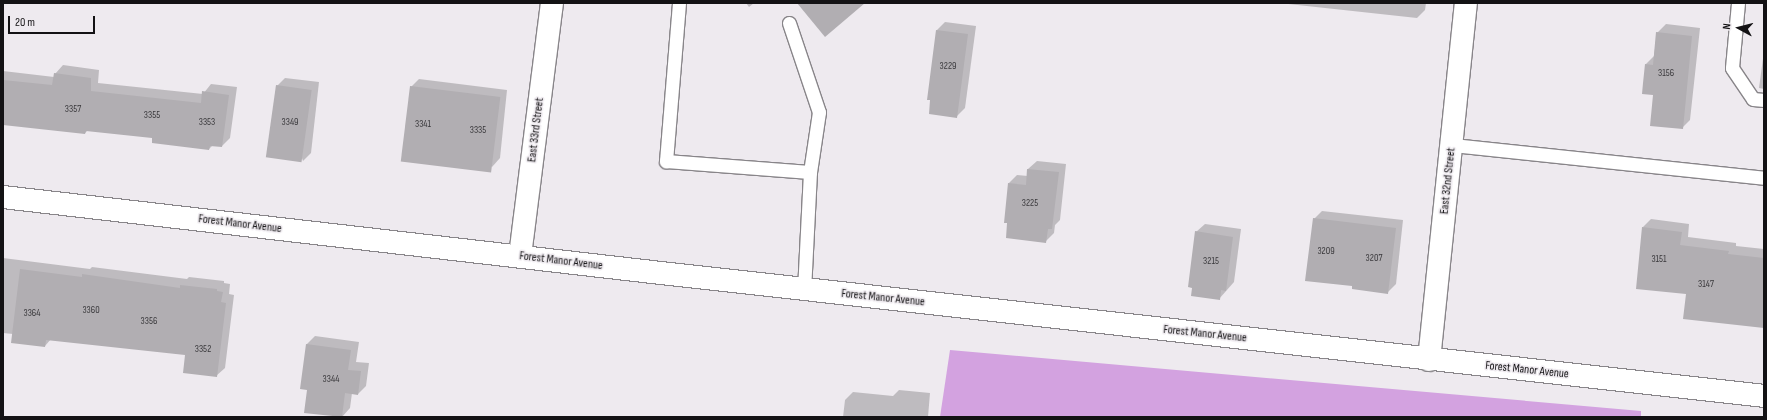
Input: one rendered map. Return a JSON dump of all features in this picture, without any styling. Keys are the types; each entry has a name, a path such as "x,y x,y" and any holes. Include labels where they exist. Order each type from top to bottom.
{"street":[{"name":"East 33rd Street","path":"520,256 552,3"},
{"name":"East 32nd Street","path":"1429,360 1466,3"},
{"name":"Forest Manor Avenue","path":"3,197 1429,360 1764,396"}],"lane":[{"path":"679,3 666,161 810,172"},
{"path":"1738,3 1732,68 1753,99 1764,100"},
{"path":"789,23 820,112 810,172 804,289"},
{"path":"1452,146 1764,178"}],"shaded area":[{"path":"950,350 1641,411 1641,417 940,417"}],"building":[{"path":"797,3 865,3 825,37"},
{"path":"936,30 968,34 957,118 929,114 930,100 927,100"},
{"path":"1656,32 1692,36 1683,129 1650,126 1653,95 1642,94 1645,64 1653,65"},
{"path":"54,73 91,78 91,91 201,103 202,91 229,95 222,147 210,146 209,150 152,143 152,138 86,131 85,134 3,125 3,80 52,85"},
{"path":"276,85 312,90 301,162 266,157"},
{"path":"410,86 500,97 491,173 401,161"},
{"path":"1027,169 1059,172 1052,229 1048,229 1046,243 1006,238 1007,223 1004,223 1008,183 1026,185"},
{"path":"1313,218 1396,228 1388,294 1352,289 1352,286 1305,281"},
{"path":"1642,227 1682,232 1680,245 1729,251 1728,254 1764,258 1764,328 1683,319 1686,294 1636,289"},
{"path":"1195,231 1233,237 1226,291 1221,290 1220,300 1191,296 1192,288 1188,287"},
{"path":"20,269 82,277 82,274 180,288 180,285 217,289 217,291 223,292 221,302 226,303 217,377 183,373 185,355 46,340 45,347 11,343"},
{"path":"306,344 351,350 348,370 361,371 358,395 345,393 342,417 304,413 307,390 300,389"}]}
